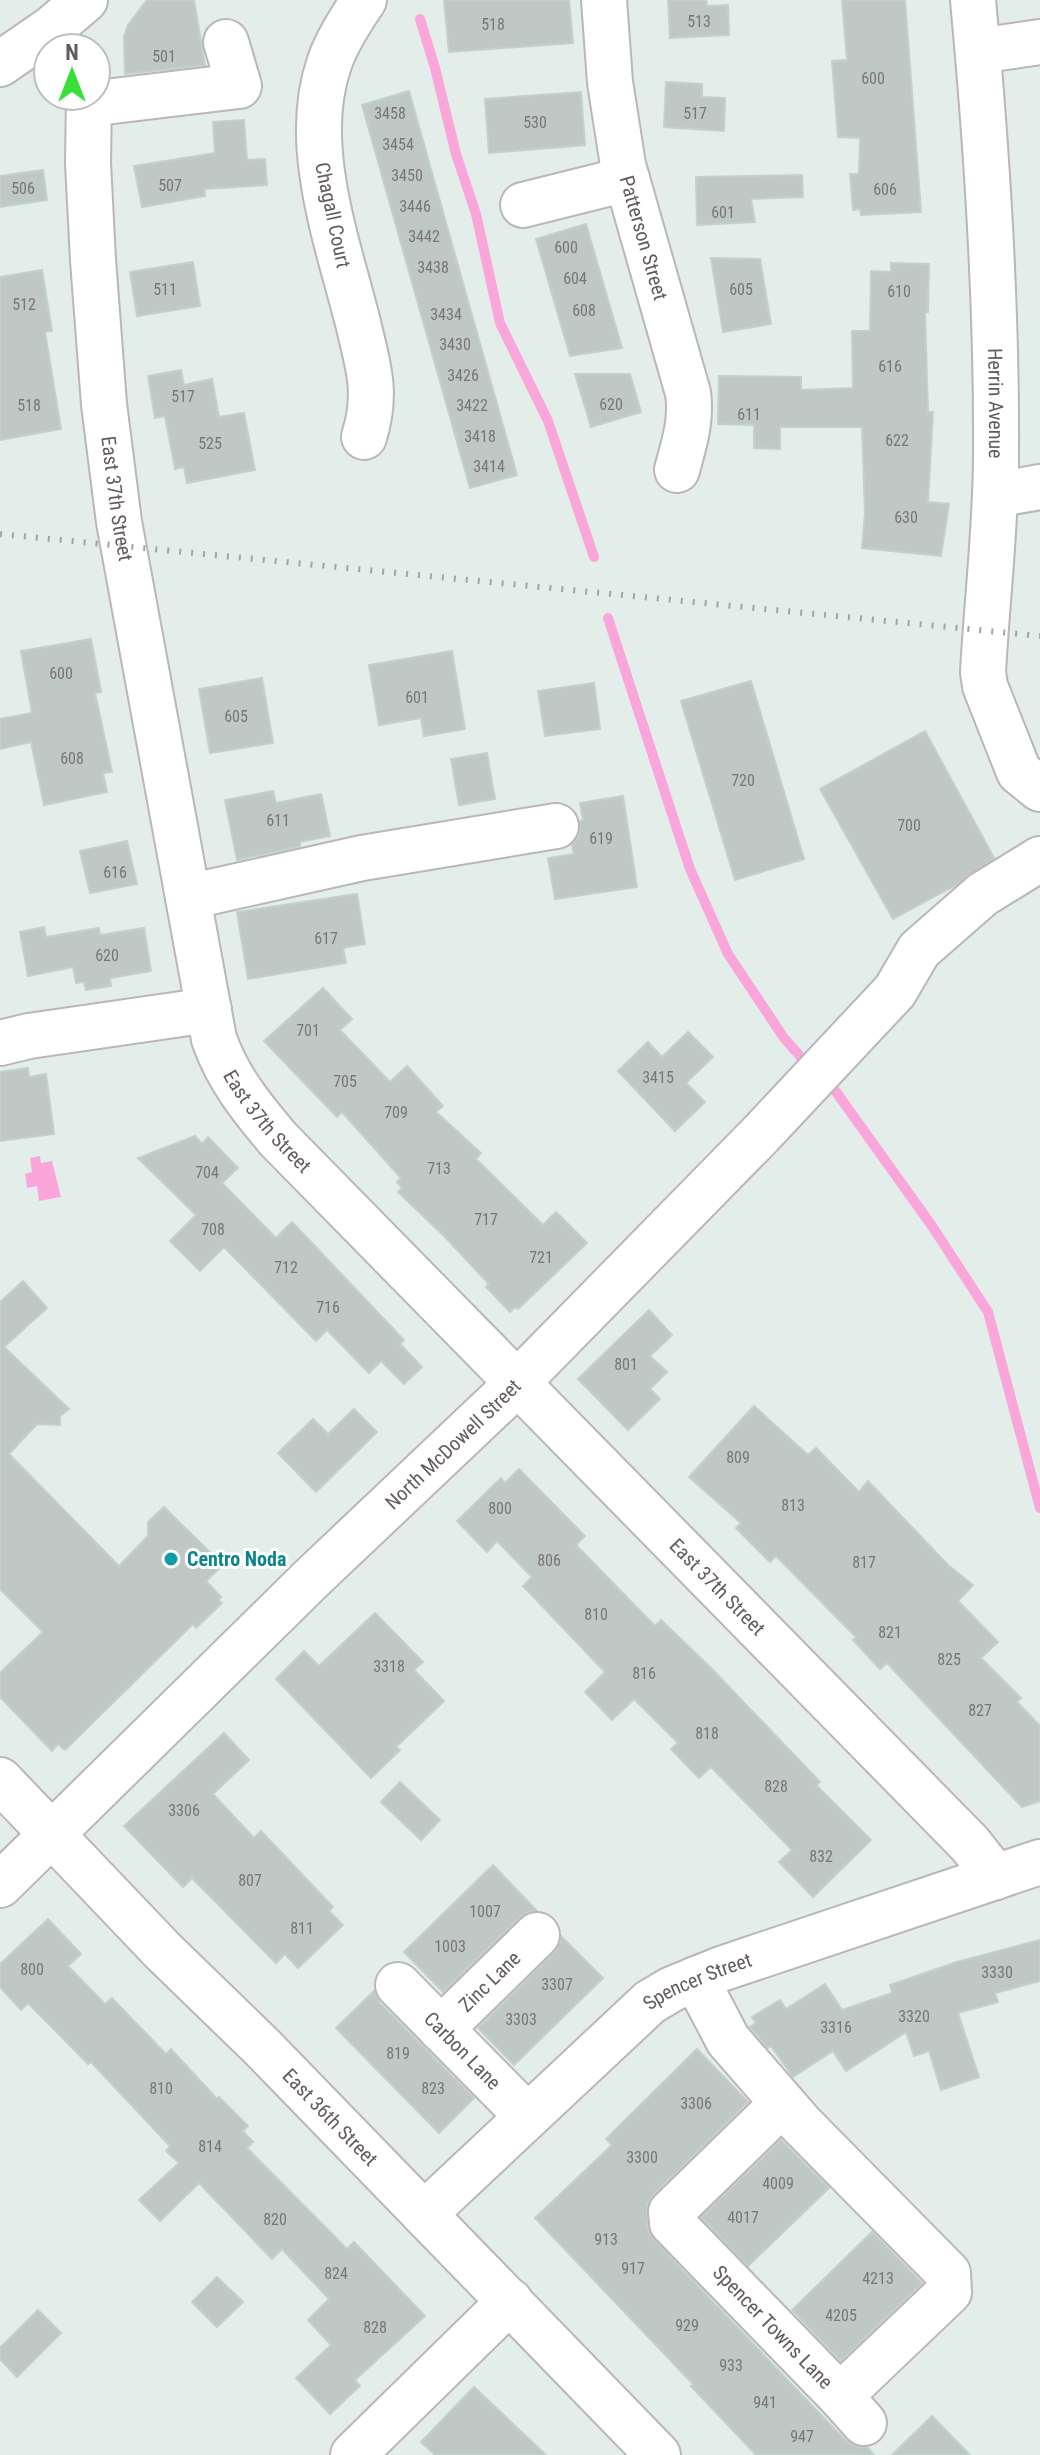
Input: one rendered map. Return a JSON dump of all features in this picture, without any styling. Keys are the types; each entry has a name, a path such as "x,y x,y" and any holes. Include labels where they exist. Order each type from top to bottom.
{"street":[{"name":"Chagall Court","path":"364,0 329,63 319,121 320,158 326,194 372,382 371,416 364,437"},
{"name":"Patterson Street","path":"604,0 610,82 627,179 688,393 687,436 677,470"},
{"name":"Herrin Avenue","path":"973,0 992,265 996,391 995,495 985,686 1019,772 1040,789"},
{"path":"0,64 80,21"},
{"path":"112,98 239,86 226,42"},
{"path":"978,51 1040,42"},
{"name":"East 37th Street","path":"88,112 93,260 104,404 119,522 209,1010 221,1059 241,1095 278,1139 970,1844 996,1877"},
{"path":"523,205 627,179"},
{"path":"995,495 1040,487"},
{"path":"188,897 362,858 556,826"},
{"name":"North McDowell Street","path":"0,1885 517,1381 761,1134 895,991 919,950 983,894 1040,859"},
{"path":"0,1043 209,1010"},
{"name":"East 36th Street","path":"0,1780 163,1951 263,2048 658,2455"},
{"name":"Spencer Street","path":"424,2214 650,2002 672,1989 1040,1862"},
{"name":"Zinc Lane","path":"441,2029 537,1935"},
{"name":"Spencer Towns Lane","path":"696,1979 728,2040 783,2103 948,2273 949,2292 852,2409 672,2223 671,2212 783,2103"},
{"name":"Carbon Lane","path":"398,1985 527,2116"},
{"path":"353,2455 510,2301"}],"shaded area":[{"path":"40,1156 41,1163 52,1161 61,1197 39,1201 37,1186 27,1188 25,1174 32,1172 30,1158"}],"building":[{"path":"147,0 194,0 205,65 125,74 124,37 128,25"},
{"path":"444,0 569,0 573,43 449,52"},
{"path":"668,0 706,0 707,6 728,5 729,35 670,38"},
{"path":"842,0 905,0 921,212 861,215 860,209 853,210 850,174 859,174 860,138 838,137 832,61 847,60"},
{"path":"666,82 702,84 702,97 725,98 724,131 664,127"},
{"path":"409,91 517,475 470,488 362,105"},
{"path":"581,92 585,145 489,153 485,99"},
{"path":"244,120 247,160 265,159 267,185 204,189 205,196 142,207 134,166 215,153 213,122"},
{"path":"43,170 47,200 0,207 0,176"},
{"path":"802,175 803,197 751,199 755,222 697,225 696,177"},
{"path":"586,224 622,348 570,356 536,239"},
{"path":"711,258 760,259 771,324 723,332"},
{"path":"193,262 200,306 137,316 130,272"},
{"path":"891,263 929,264 928,312 925,312 928,412 933,412 928,502 949,504 941,556 862,548 865,513 862,427 780,427 780,449 754,448 754,425 718,424 719,376 801,377 801,390 853,388 852,331 870,331 871,271 891,272"},
{"path":"42,270 52,331 45,332 61,429 0,440 0,277"},
{"path":"181,370 184,385 212,379 219,417 244,413 255,470 187,483 184,467 175,469 165,416 155,418 148,376"},
{"path":"575,374 630,374 641,412 591,427"},
{"path":"91,639 101,692 95,693 112,772 103,773 107,792 44,805 31,742 0,749 0,719 32,713 21,651"},
{"path":"452,651 465,729 424,736 421,718 379,725 369,665"},
{"path":"262,678 273,743 210,753 199,689"},
{"path":"751,681 804,859 735,880 681,701"},
{"path":"594,683 600,729 545,736 538,691"},
{"path":"925,731 994,858 956,885 893,919 820,789"},
{"path":"487,753 495,799 459,805 451,759"},
{"path":"273,791 276,803 321,794 330,836 237,860 225,800"},
{"path":"623,796 637,887 555,899 548,858 574,854 572,845 579,836 580,821 583,820 580,803"},
{"path":"127,841 137,884 90,893 80,851"},
{"path":"357,894 365,944 343,948 346,963 248,979 237,912"},
{"path":"44,927 46,937 99,928 100,935 144,928 151,971 110,978 111,986 86,990 84,982 76,983 73,967 28,976 20,932"},
{"path":"323,988 352,1019 340,1030 390,1082 407,1066 443,1106 436,1112 481,1153 476,1159 543,1225 556,1212 587,1243 518,1309 515,1307 510,1312 486,1287 489,1284 398,1192 402,1188 397,1182 401,1178 342,1112 337,1117 264,1041"},
{"path":"688,1032 713,1057 686,1083 705,1102 675,1131 618,1071 648,1042 662,1057"},
{"path":"28,1068 29,1077 46,1074 54,1134 0,1141 0,1072"},
{"path":"195,1136 202,1144 208,1137 238,1168 222,1183 276,1238 292,1222 404,1340 400,1344 422,1367 404,1384 381,1361 369,1373 327,1330 316,1341 224,1247 200,1271 170,1241 196,1215 138,1158"},
{"name":"Centro Noda","path":"23,1281 47,1308 4,1347 69,1409 60,1416 60,1425 37,1424 9,1454 119,1566 148,1536 148,1522 164,1507 223,1565 206,1581 221,1597 218,1600 222,1603 196,1628 193,1624 65,1750 58,1744 52,1751 0,1697 0,1673 43,1632 0,1589 0,1302"},
{"path":"649,1310 672,1335 650,1356 667,1372 650,1389 660,1399 628,1430 578,1379"},
{"path":"754,1406 808,1455 816,1448 859,1492 868,1481 948,1565 973,1585 958,1601 998,1642 981,1658 1021,1698 1017,1702 1040,1726 1040,1801 1022,1807 887,1663 880,1669 853,1640 856,1637 776,1556 770,1562 736,1528 741,1523 689,1477"},
{"path":"354,1409 377,1432 316,1492 278,1453 313,1419 328,1434"},
{"path":"519,1469 585,1536 576,1545 655,1626 661,1620 713,1670 820,1782 816,1785 871,1840 813,1897 779,1862 792,1850 711,1767 699,1778 671,1749 678,1743 634,1699 612,1720 585,1692 605,1672 523,1586 532,1577 497,1541 487,1552 457,1521 501,1478 505,1483"},
{"path":"375,1613 423,1662 414,1670 444,1701 396,1747 400,1750 371,1778 276,1679 304,1651 319,1666"},
{"path":"224,1733 249,1760 213,1794 254,1838 261,1831 333,1907 329,1911 343,1925 298,1968 285,1954 276,1963 192,1878 183,1887 124,1826"},
{"path":"400,1782 440,1820 421,1840 381,1802"},
{"path":"493,1865 537,1911 520,1917 443,1992 404,1952"},
{"path":"48,1919 81,1954 68,1966 105,2004 112,1998 166,2054 171,2049 217,2099 219,2097 248,2126 243,2131 253,2142 247,2148 347,2249 354,2242 425,2316 355,2380 360,2386 330,2414 296,2378 331,2345 308,2320 329,2299 282,2249 272,2259 199,2183 160,2221 139,2200 179,2163 166,2151 170,2146 91,2062 88,2064 28,2003 21,2010 0,1987 0,1964"},
{"path":"561,1936 603,1978 514,2065 478,2028 554,1953"},
{"path":"1040,1940 1040,1981 995,1993 998,2002 958,2013 979,2077 941,2090 929,2051 914,2056 906,2032 846,2071 833,2051 793,2077 771,2046 768,2048 750,2027 756,2023 752,2017 780,2000 786,2009 825,1984 842,2010 892,1993 890,1985 957,1962"},
{"path":"374,1991 380,2003 474,2098 439,2133 336,2028"},
{"path":"697,2049 748,2102 654,2194 647,2204 647,2226 654,2240 845,2440 868,2448 874,2455 756,2455 535,2218 612,2145 606,2139"},
{"path":"781,2140 829,2188 748,2266 701,2217"},
{"path":"872,2232 922,2283 841,2361 792,2310"},
{"path":"217,2277 243,2302 217,2327 192,2302"},
{"path":"38,2310 61,2333 17,2377 0,2359 0,2348"},
{"path":"474,2387 546,2455 435,2455 421,2442"},
{"path":"932,2416 970,2455 892,2455"}],"waterway":[{"path":"420,19 456,154 476,214 500,323 548,421 594,557"},
{"path":"608,618 690,869 728,954 784,1038 807,1064"},
{"path":"834,1089 932,1226 988,1312 1040,1508"}],"railway":[{"path":"0,534 1040,636"}],"place":[{"name":"Centro Noda","path":"171,1559"}]}
